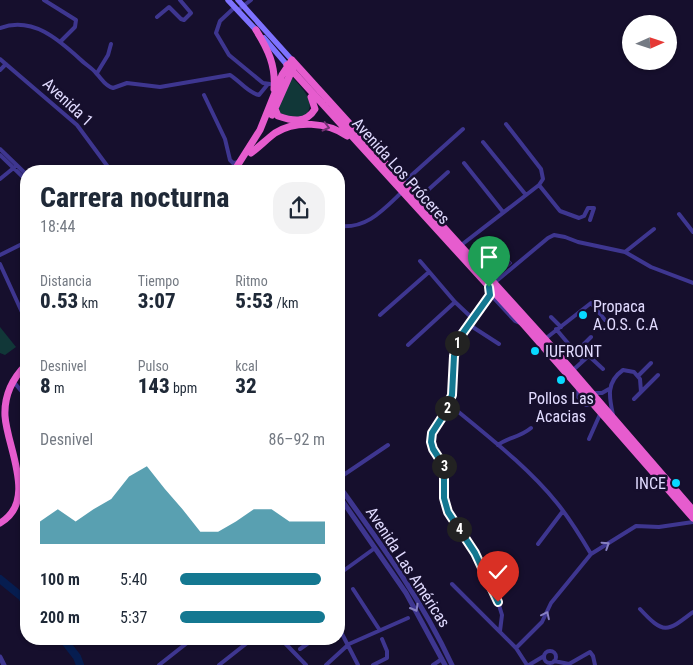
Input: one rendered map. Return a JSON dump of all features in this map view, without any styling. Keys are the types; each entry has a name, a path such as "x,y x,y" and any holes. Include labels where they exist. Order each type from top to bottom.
{"highway":[{"path":"256,30 268,48 274,99"},
{"path":"237,165 260,130 282,75 292,65"},
{"path":"243,165 275,109 292,65"},
{"name":"Avenida Los Próceres","path":"292,65 306,87 402,192 545,340 693,510"},
{"name":"Avenida Los Próceres","path":"292,65 404,182 578,388 693,518"},
{"path":"275,109 278,116 292,120 302,120 309,117 314,109 314,102 306,87"},
{"path":"251,153 277,132 306,125 323,126 335,130 356,142"},
{"path":"0,524 7,519 14,508 18,486 16,466 5,416 6,399 13,381 20,372"}],"main road":[{"name":"Avenida Los Próceres","path":"228,0 239,8 292,65"},
{"name":"Avenida Los Próceres","path":"238,0 239,8 256,30 292,65"}],"street":[{"path":"44,0 76,20 75,27 61,41"},
{"path":"169,0 169,7 181,20 184,20 191,13 180,0"},
{"path":"251,0 220,21 216,33 229,55 263,83 271,84"},
{"path":"157,17 169,7"},
{"path":"0,28 18,24 28,25 44,31 61,41 97,73 107,86 113,88 127,83 160,87 230,75 255,95 259,95 271,84"},
{"path":"97,73 108,55 112,44"},
{"name":"Avenida 1","path":"0,59 77,125 107,165"},
{"path":"0,70 6,64"},
{"path":"204,95 225,139 230,160 239,162"},
{"path":"460,246 539,185 543,179 541,169 506,124"},
{"path":"404,182 463,129"},
{"path":"483,142 526,195"},
{"path":"0,149 20,172"},
{"path":"0,155 20,169"},
{"path":"464,163 503,212"},
{"path":"0,179 16,166"},
{"path":"418,199 448,172"},
{"path":"539,185 560,211 578,218 584,216 588,208 594,208 590,220"},
{"path":"345,226 358,226 369,221 402,192"},
{"path":"679,214 693,232"},
{"path":"625,252 654,229"},
{"path":"500,631 502,615 498,602 475,553 448,512 444,466 433,449 431,442 432,433 449,404 453,389 456,346 468,324 490,295 491,285 548,238 554,236 625,252 651,267 693,283"},
{"path":"0,255 20,245"},
{"path":"420,261 455,302 472,318"},
{"path":"0,264 20,308"},
{"path":"380,315 429,272"},
{"path":"490,295 515,321 524,325"},
{"path":"408,345 455,302"},
{"path":"545,340 591,303 605,320"},
{"path":"551,317 583,361"},
{"path":"468,324 499,344"},
{"path":"576,352 591,337"},
{"path":"572,371 591,354 602,369"},
{"path":"638,376 651,363"},
{"path":"613,419 610,389 613,378 623,370 631,370 638,376 641,392"},
{"path":"634,399 658,375"},
{"path":"13,381 20,389"},
{"path":"592,393 602,393 610,389"},
{"path":"602,393 610,404"},
{"path":"449,404 511,456 563,511 591,554"},
{"path":"589,439 601,412"},
{"path":"498,445 522,435 531,428"},
{"path":"345,474 388,445"},
{"name":"Avenida Las Américas","path":"345,494 411,588 438,635 452,665"},
{"name":"Avenida Las Américas","path":"345,504 406,593 443,662"},
{"path":"538,544 563,511"},
{"path":"516,648 542,622 551,603 591,554 636,526 659,527 693,522"},
{"path":"345,570 376,547"},
{"path":"452,584 516,648 528,665 544,656 547,651 553,652 556,657 554,661"},
{"path":"353,589 379,629"},
{"path":"640,609 656,624 666,628 672,628 693,612"},
{"path":"328,664 349,644 379,629 408,618"},
{"path":"345,638 358,665"},
{"path":"373,665 387,658 387,651 382,639"},
{"path":"159,665 184,645"},
{"path":"219,665 244,645"},
{"path":"287,645 306,665"},
{"path":"300,649 306,645"},
{"path":"544,656 547,662 554,661 569,664 590,652 595,665"},
{"path":"0,657 4,665"},
{"path":"434,665 443,662"}],"green space":[{"path":"292,77 308,97 310,107 308,113 303,118 280,115 277,109"},
{"path":"0,327 16,347 5,355 0,353"}],"building":[{"path":"492,242 512,263 498,275 479,254"}],"waterway":[{"path":"0,579 20,595"},
{"path":"68,645 77,657 80,665"}],"place":[{"name":"Propaca A.O.S. C.A","path":"583,315"},
{"name":"IUFRONT","path":"535,351"},
{"name":"Pollos Las Acacias","path":"561,380"},
{"name":"INCE","path":"676,483"}],"route":[{"path":"489,287 490,295 472,318 456,346 452,395 443,416 432,433 431,442 433,449 444,466 444,498 448,512 475,553 498,602"}]}
